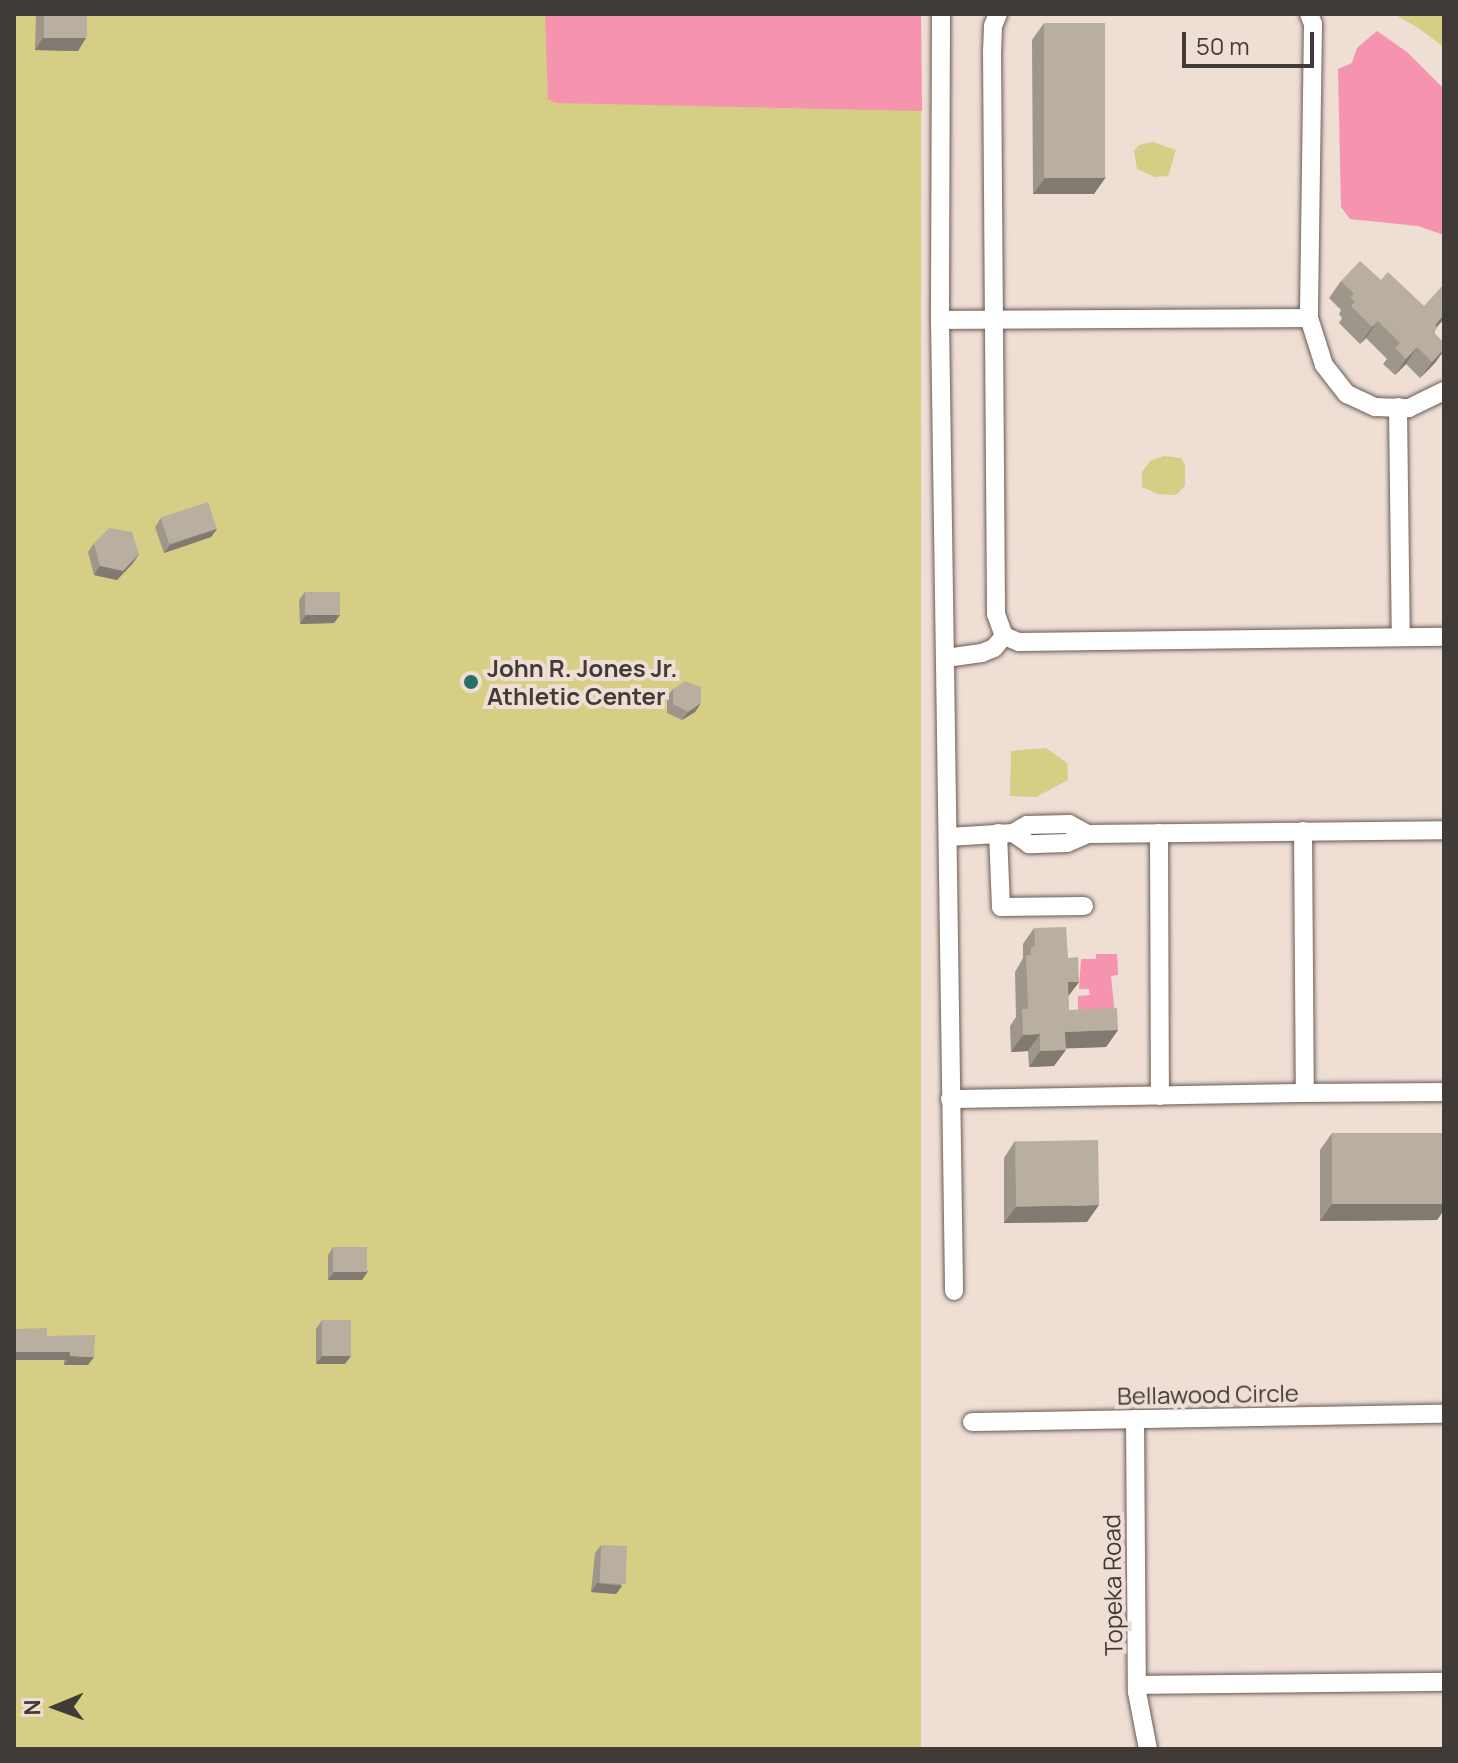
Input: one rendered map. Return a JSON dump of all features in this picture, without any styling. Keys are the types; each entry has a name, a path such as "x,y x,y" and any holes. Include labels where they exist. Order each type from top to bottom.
{"street":[{"path":"941,14 940,320 954,1291"},
{"path":"998,14 993,26 992,50 996,614 1004,636 1019,642 1444,637"},
{"path":"1309,14 1313,40 1309,318 1324,365 1347,394 1375,407 1409,408 1444,391"},
{"path":"940,320 1309,318"},
{"path":"1398,407 1401,637"},
{"path":"946,658 982,653 994,648 1004,636"},
{"path":"948,837 1006,833 1029,844 1067,843 1088,834 1444,830"},
{"path":"1303,831 1305,1093"},
{"path":"1006,833 1001,907 1084,906"},
{"path":"1159,833 1160,1096"},
{"path":"950,1099 1444,1092"},
{"name":"Bellawood Circle","path":"972,1422 1444,1414"},
{"name":"Topeka Road","path":"1135,1419 1137,1685 1142,1733 1148,1749"},
{"path":"1137,1685 1444,1682"}],"shaded area":[{"name":"John R. Jones Jr. Athletic Center","path":"14,14 921,14 921,1749 14,1749"},
{"path":"545,14 921,14 922,111 556,103 548,99"},
{"path":"1394,14 1444,14 1444,47 1417,27"},
{"path":"1377,31 1407,52 1444,89 1444,235 1418,226 1350,219 1341,207 1338,69 1352,63 1357,48"},
{"path":"1153,142 1176,150 1168,176 1155,177 1137,169 1134,151 1139,145"},
{"path":"1164,456 1181,458 1185,466 1185,486 1176,495 1158,494 1142,487 1142,472 1151,460"},
{"path":"1046,748 1067,763 1068,780 1036,797 1010,796 1011,751"},
{"path":"1096,954 1117,954 1118,975 1111,976 1115,1015 1078,1012 1078,996 1090,995 1089,989 1079,989 1081,959 1096,959"}],"building":[{"path":"44,14 87,14 87,38 44,38"},
{"path":"1044,23 1105,23 1105,178 1044,178"},
{"path":"1360,261 1381,280 1388,272 1424,306 1444,284 1444,315 1433,332 1444,343 1444,349 1432,362 1417,347 1406,359 1395,348 1400,343 1378,321 1372,327 1351,306 1355,302 1350,297 1354,294 1341,281"},
{"path":"208,502 217,529 169,544 160,517"},
{"path":"109,528 132,532 139,554 123,571 100,566 94,543"},
{"path":"305,592 340,592 340,615 305,615"},
{"path":"685,681 701,687 701,703 688,712 673,704 673,689"},
{"path":"1066,927 1068,958 1078,957 1079,982 1068,982 1069,1010 1117,1008 1118,1030 1065,1032 1066,1050 1040,1051 1040,1034 1023,1035 1022,1009 1028,1009 1026,955 1031,955 1031,947 1035,946 1034,928"},
{"path":"1332,1133 1444,1133 1444,1204 1332,1204"},
{"path":"1098,1140 1099,1205 1016,1206 1015,1141"},
{"path":"333,1247 367,1247 367,1272 333,1272"},
{"path":"322,1320 351,1320 351,1356 322,1356"},
{"path":"47,1328 47,1336 95,1335 94,1357 70,1356 70,1352 14,1352 15,1329"},
{"path":"601,1545 627,1546 626,1584 600,1583"}],"place":[{"name":"John R. Jones Jr. Athletic Center","path":"471,682"}]}
